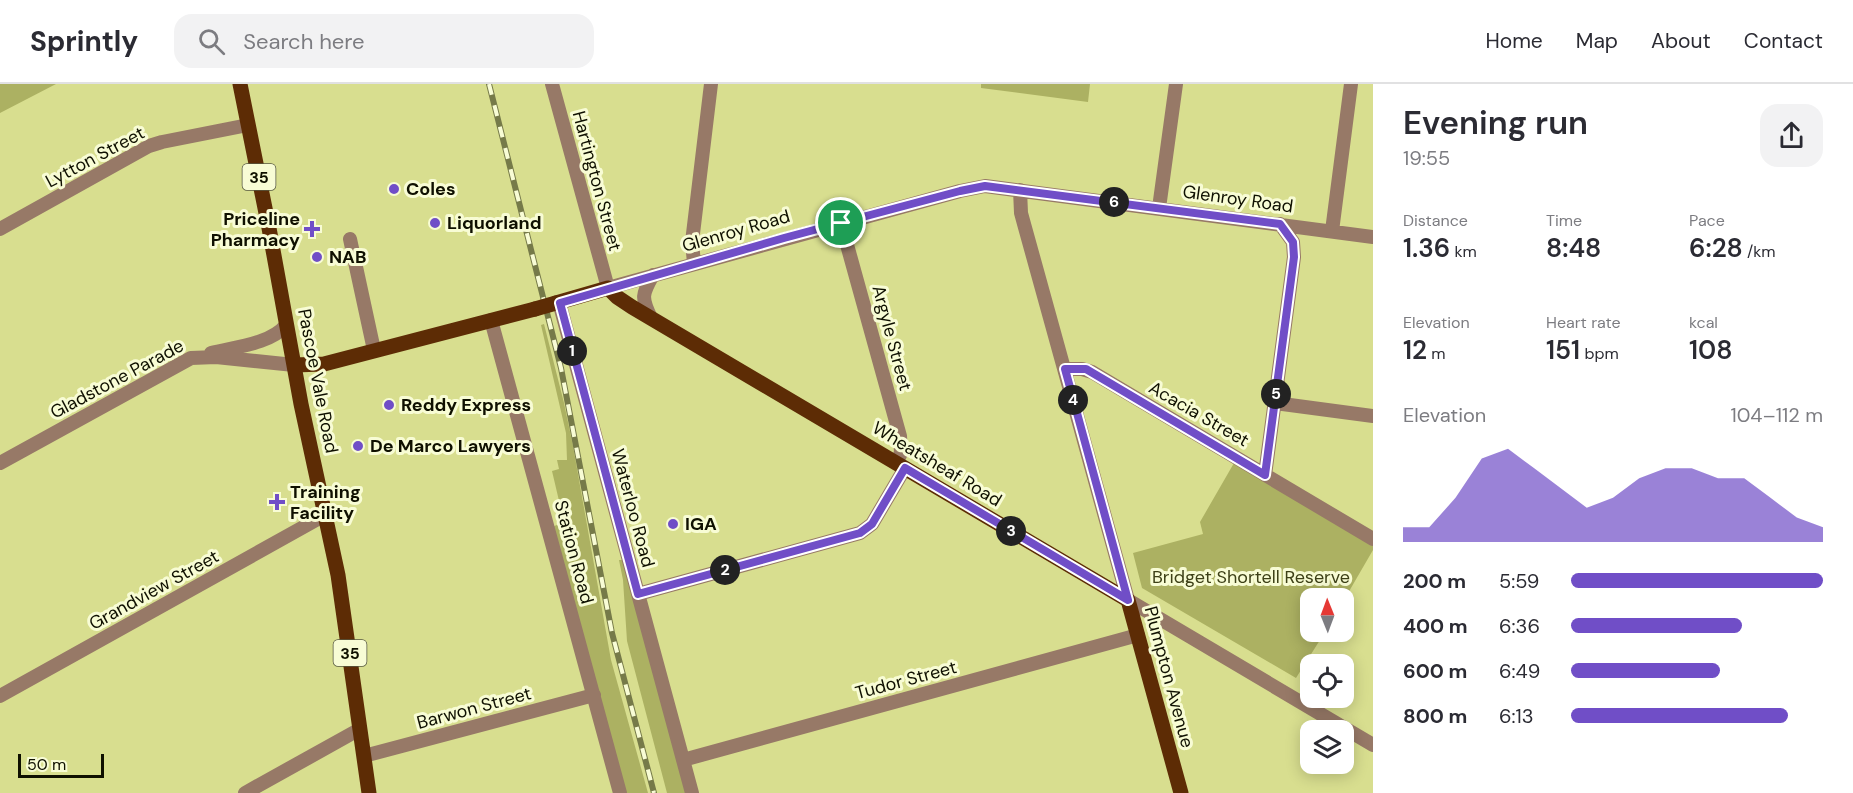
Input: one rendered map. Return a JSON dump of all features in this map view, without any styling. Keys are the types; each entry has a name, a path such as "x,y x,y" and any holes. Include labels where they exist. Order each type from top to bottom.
{"main road":[{"name":"Pascoe Vale Road","path":"240,84 286,325 338,575 369,793"},
{"name":"Glenroy Road","path":"294,365 324,364 608,288"},
{"name":"Wheatsheaf Road","path":"608,288 617,297 651,318 1128,600"},
{"name":"Plumpton Avenue","path":"1128,600 1181,793"}],"street":[{"name":"Hartington Street","path":"552,84 608,288"},
{"path":"694,263 692,242 711,84"},
{"path":"1160,208 1176,84"},
{"path":"1332,231 1351,84"},
{"name":"Lytton Street","path":"0,229 149,146 249,125"},
{"name":"Glenroy Road","path":"608,288 841,223 985,186 1373,237"},
{"name":"Plumpton Avenue","path":"1020,190 1021,213 1128,600"},
{"name":"Argyle Street","path":"841,223 900,436 901,466"},
{"path":"1265,475 1294,257 1293,242 1280,224"},
{"path":"350,239 374,350"},
{"path":"651,318 644,305 643,296 654,275"},
{"name":"Waterloo Road","path":"558,303 692,793"},
{"name":"Station Road","path":"491,320 620,793"},
{"path":"200,356 266,340 286,325"},
{"name":"Gladstone Parade","path":"0,463 183,361 200,356 294,365"},
{"name":"Acacia Street","path":"1065,369 1086,369 1373,539"},
{"path":"1275,403 1373,416"},
{"path":"638,594 860,533 872,524 901,466"},
{"name":"Grandview Street","path":"0,696 325,515"},
{"name":"Wheatsheaf Road","path":"1128,600 1373,745"},
{"name":"Tudor Street","path":"683,760 1138,635"},
{"name":"Barwon Street","path":"364,756 594,695"},
{"path":"245,793 360,729"}],"green space":[{"path":"0,84 56,84 0,113"},
{"path":"981,84 1090,84 1088,102 981,88"},
{"path":"544,324 573,446 611,660 648,793 625,793 552,527 564,522 552,471 559,469 557,460 567,460 566,433 541,325"},
{"name":"Bridget Shortell Reserve","path":"1234,463 1373,546 1373,550 1351,588 1300,588 1300,642 1319,642 1311,654 1300,654 1300,672 1296,678 1142,588 1133,553 1203,534 1200,522"},
{"path":"619,560 623,560 686,793 667,793 627,641 623,580"}],"railway":[{"path":"489,84 561,368 612,633 654,793"}],"place":[{"name":"Coles","path":"394,189"},
{"name":"Liquorland","path":"435,223"},
{"name":"Priceline Pharmacy","path":"312,229"},
{"name":"NAB","path":"317,257"},
{"name":"Reddy Express","path":"389,405"},
{"name":"De Marco Lawyers","path":"358,446"},
{"name":"Training Facility","path":"277,502"},
{"name":"IGA","path":"673,524"}],"route":[{"path":"985,186 1280,224 1293,242 1294,257 1265,475 1086,369 1065,369 1128,600 905,468 872,524 860,533 638,594 560,303 627,282 841,223 985,186"}]}
